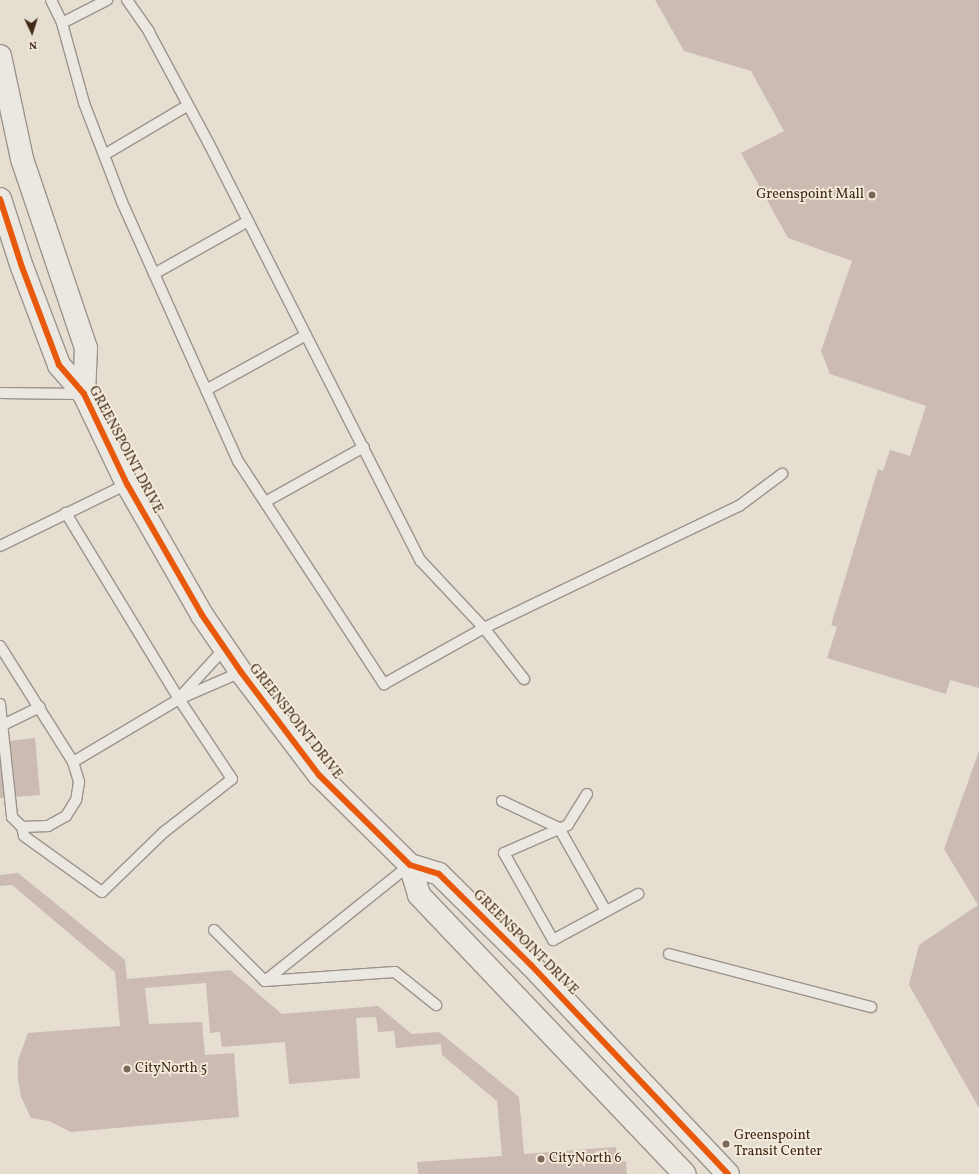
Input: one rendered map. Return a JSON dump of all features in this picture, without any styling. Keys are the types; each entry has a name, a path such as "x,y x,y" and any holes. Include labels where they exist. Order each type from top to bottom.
{"street":[{"name":"GREENSPOINT DRIVE","path":"0,56 22,159 86,348 84,394"},
{"name":"GREENSPOINT DRIVE","path":"0,198 22,268 59,364 84,394 127,484 202,615 241,672 319,775 410,865 439,874 536,970 728,1174"},
{"name":"GREENSPOINT DRIVE","path":"410,865 419,895 685,1174"}],"lane":[{"path":"51,0 62,23 84,102 104,155 154,274 238,461 384,684 484,628 739,506 782,474"},
{"path":"62,23 107,0"},
{"path":"127,0 149,32 187,106 208,142 421,561 484,628 524,679"},
{"path":"104,155 187,106"},
{"path":"154,274 248,221"},
{"path":"206,390 306,334"},
{"path":"0,393 84,394"},
{"path":"265,502 364,447"},
{"path":"0,546 127,484"},
{"path":"0,704 12,817 22,827 24,836 102,892 164,832 232,779 179,698 66,513"},
{"path":"0,646 40,707 73,762 79,782 76,800 66,816 48,826 22,827"},
{"path":"179,698 225,648"},
{"path":"73,762 179,698 241,672"},
{"path":"3,725 40,707"},
{"path":"587,794 568,825 504,853 553,940 638,894"},
{"path":"502,801 559,828 606,911"},
{"path":"265,981 410,865"},
{"path":"214,930 265,981 395,972 436,1005"},
{"path":"670,954 871,1007"}],"building":[{"name":"Greenspoint Mall","path":"655,0 979,0 979,688 950,680 946,694 827,658 837,627 831,625 878,469 883,471 890,450 910,456 926,406 830,374 821,351 852,261 788,238 741,153 784,131 751,71 684,51"},
{"path":"35,738 40,795 0,798 0,742"},
{"path":"979,751 979,1108 909,985 919,945 978,905 944,849"},
{"path":"18,873 125,960 127,979 230,970 282,1014 378,1006 412,1034 439,1032 519,1097 524,1154 616,1147 617,1162 626,1161 627,1174 418,1174 417,1162 502,1156 497,1101 442,1055 441,1044 396,1048 394,1031 378,1032 376,1017 356,1018 360,1078 289,1084 285,1042 222,1047 220,1032 210,1033 206,983 145,988 149,1024 202,1022 205,1055 234,1053 239,1117 71,1132 49,1121 31,1118 21,1097 18,1079 18,1060 28,1033 120,1026 115,972 12,885 0,886 0,875"}],"cycle path":[{"path":"0,199 22,267 59,365 84,394 127,484 202,615 241,672 319,775 410,865 439,874 531,965 728,1174"}],"place":[{"name":"Greenspoint Mall","path":"872,195"},
{"name":"CityNorth 5","path":"127,1069"},
{"name":"Greenspoint Transit Center","path":"726,1144"},
{"name":"CityNorth 6","path":"541,1159"}]}
